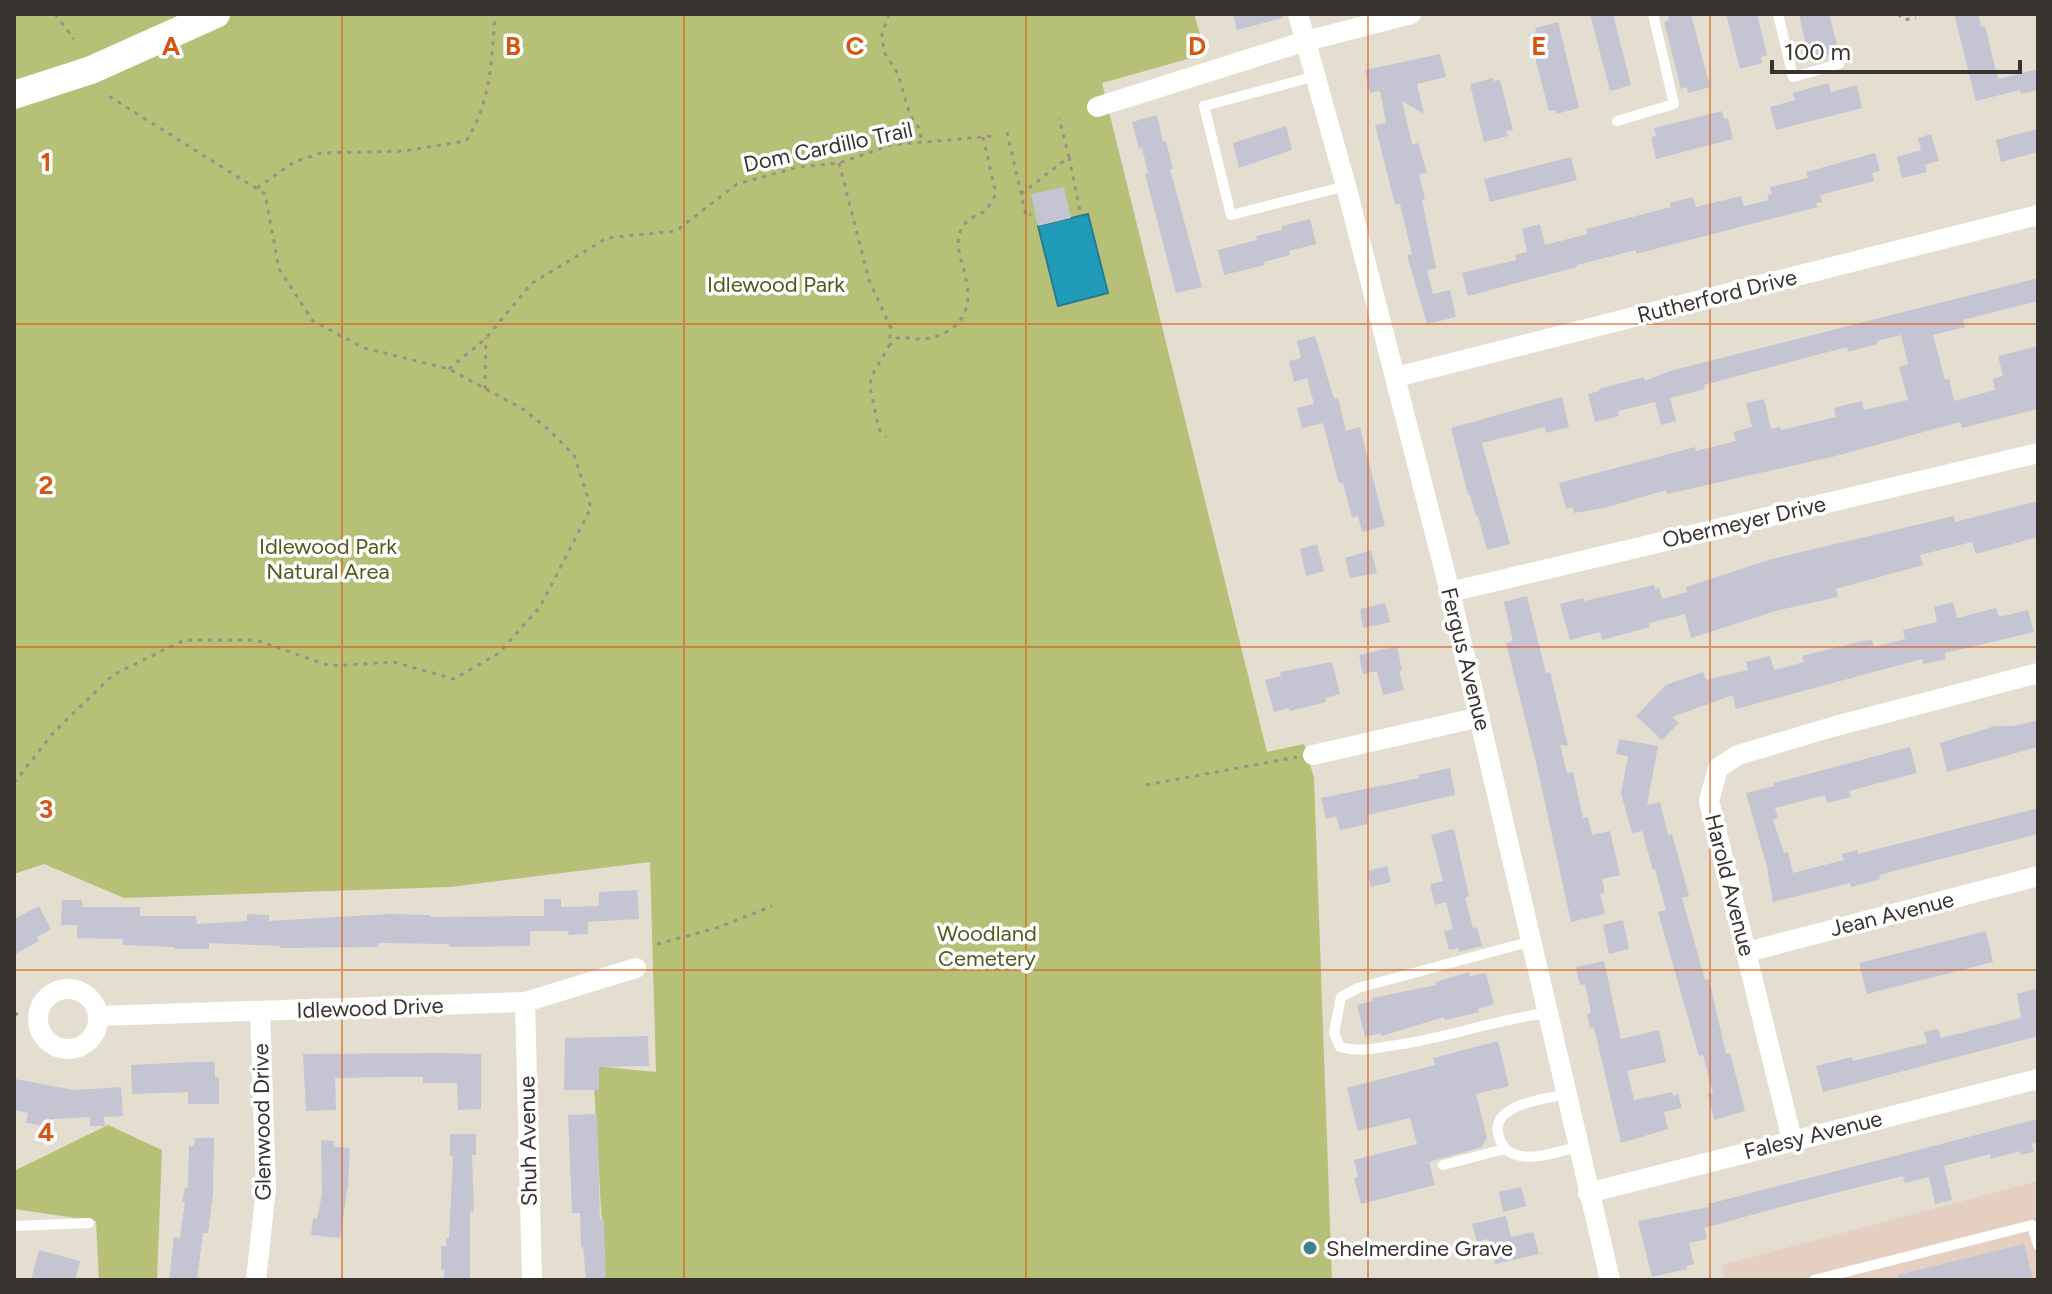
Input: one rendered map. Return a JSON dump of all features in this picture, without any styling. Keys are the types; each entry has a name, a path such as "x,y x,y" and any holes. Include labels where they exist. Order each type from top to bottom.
{"street":[{"path":"14,95 91,70 216,14"},
{"name":"Fergus Avenue","path":"1298,14 1346,186 1450,592 1610,1280"},
{"path":"1097,107 1306,41 1411,14"},
{"name":"Rutherford Drive","path":"1396,377 2038,215"},
{"name":"Obermeyer Drive","path":"1450,592 2038,453"},
{"name":"Harold Avenue","path":"1792,1140 1709,801 1718,768 1738,755 1805,735 2038,673"},
{"path":"1313,755 1480,717"},
{"name":"Jean Avenue","path":"1747,952 2038,876"},
{"name":"Idlewood Drive","path":"98,1016 525,1002 636,968"},
{"name":"Shuh Avenue","path":"525,1002 532,1280"},
{"name":"Glenwood Drive","path":"256,1280 266,1189 260,1012"},
{"name":"Falesy Avenue","path":"1588,1193 2038,1079"}],"lane":[{"path":"1617,121 1674,104 1653,14"},
{"path":"1778,14 1793,77 1839,64"},
{"path":"1316,76 1204,106 1231,215 1346,186"},
{"path":"1532,941 1358,988 1341,997 1334,1033 1340,1047 1353,1051 1429,1042 1528,1015 1548,1013"},
{"path":"1566,1094 1509,1109 1497,1124 1497,1137 1513,1156 1578,1147"},
{"path":"1443,1165 1505,1149"},
{"path":"14,1226 89,1223"},
{"path":"1814,1280 2032,1225 2038,1245"}],"path":[{"path":"55,14 74,39"},
{"path":"257,188 294,162 321,153 404,151 466,141 479,121 489,77 495,14"},
{"path":"889,14 882,34 884,52 898,74 922,142"},
{"path":"1898,14 1904,20 1916,18"},
{"path":"14,783 54,732 113,675 184,640 256,640 330,666 394,662 454,679 499,653 540,607 591,508 574,455 523,409 449,369 364,348 313,321 279,269 265,194 104,93"},
{"path":"1059,118 1080,211"},
{"path":"1007,132 1026,216 1031,214"},
{"name":"Dom Cardillo Trail","path":"449,369 486,338 532,283 607,238 676,231 737,184 799,167 839,163 891,145 993,136"},
{"path":"886,437 879,429 870,387 871,377 889,346 901,337 933,339 953,328 963,317 969,292 957,247 959,231 972,216 986,211 996,194 983,137"},
{"path":"1021,194 1069,157"},
{"path":"839,163 869,280 891,328 889,346"},
{"path":"485,389 486,338"},
{"path":"1146,785 1313,755"},
{"path":"657,944 720,927 772,906"},
{"path":"14,1014 20,1014"}],"shaded area":[{"path":"2038,1181 2038,1280 1725,1280 1722,1265"}],"green space":[{"path":"14,14 1194,14 1205,51 1201,52 1202,55 1102,83 1267,752 1304,744 1314,778 1332,1280 605,1280 593,1066 656,1072 650,862 450,887 124,898 44,864 14,874"},
{"path":"108,1125 162,1150 157,1280 99,1280 96,1221 14,1209 14,1171"}],"water":[{"path":"1088,214 1108,293 1058,306 1038,226"}],"building":[{"path":"1233,14 1282,14 1282,18 1237,30"},
{"path":"1590,14 1613,14 1631,85 1610,91"},
{"path":"1691,14 1710,87 1688,93 1687,87 1681,89 1664,22 1669,20 1668,16"},
{"path":"1726,14 1757,14 1767,55 1761,57 1762,63 1740,69"},
{"path":"1799,14 1829,14 1839,52 1816,58 1814,53 1808,55"},
{"path":"1954,14 1978,14 1981,27 1985,26 1998,79 2038,69 2038,90 2021,94 2020,90 1976,101"},
{"path":"1558,22 1579,108 1556,114 1555,110 1549,111 1529,34 1536,32 1535,28"},
{"path":"1440,54 1446,77 1417,84 1424,114 1402,101 1412,144 1418,143 1427,173 1419,174 1436,268 1427,270 1433,294 1450,290 1456,317 1427,324 1407,255 1412,254 1400,204 1395,205 1375,125 1386,123 1380,91 1370,93 1365,70"},
{"path":"1493,78 1494,81 1500,80 1513,130 1506,131 1508,136 1484,142 1470,84"},
{"path":"1828,83 1831,92 1857,85 1862,108 1776,130 1770,107 1795,100 1793,93"},
{"path":"1722,111 1724,119 1728,118 1733,139 1656,159 1651,137 1656,136 1654,128"},
{"path":"1157,115 1202,287 1176,293 1145,174 1148,173 1142,148 1139,149 1132,122"},
{"path":"1286,126 1292,150 1239,168 1233,143"},
{"path":"2038,129 2038,152 2001,162 1996,140"},
{"path":"1931,134 1939,161 1925,165 1927,172 1902,178 1897,157 1921,150 1918,138"},
{"path":"1875,153 1880,171 1872,173 1874,181 1820,195 1822,202 1816,203 1817,207 1636,254 1636,250 1577,265 1468,296 1462,273 1516,260 1515,255 1527,252 1522,229 1540,224 1545,245 1587,234 1586,229 1671,207 1670,203 1693,197 1696,207 1741,196 1744,206 1769,200 1767,195 1772,194 1770,187 1808,178 1806,172"},
{"path":"1571,157 1577,180 1490,202 1484,179"},
{"path":"1064,187 1071,218 1038,226 1031,194"},
{"path":"1310,219 1316,244 1289,251 1290,255 1264,262 1265,265 1224,275 1218,250 1257,240 1256,236"},
{"path":"2038,278 2038,301 1963,320 1965,327 1933,335 1954,401 1995,390 1993,379 2003,376 1998,356 2038,346 2038,409 1962,428 1960,422 1836,456 1667,494 1666,490 1604,508 1574,513 1573,507 1566,509 1559,483 1695,447 1696,451 1736,441 1733,432 1752,427 1746,403 1764,399 1771,429 1780,427 1781,430 1836,417 1834,409 1837,407 1862,401 1864,410 1908,400 1899,367 1908,364 1901,335 1848,352 1847,347 1704,385 1705,389 1670,398 1676,421 1661,425 1655,402 1618,411 1619,416 1595,422 1588,394 1644,377 1645,381 1670,371"},
{"path":"1315,336 1334,399 1338,398 1346,431 1360,427 1385,526 1362,532 1358,516 1352,518 1343,483 1340,484 1338,480 1323,423 1302,428 1297,408 1314,404 1307,378 1294,382 1289,361 1301,358 1297,341"},
{"path":"1562,397 1569,427 1546,433 1545,427 1482,443 1510,544 1487,550 1478,516 1468,495 1451,428"},
{"path":"2038,501 2038,537 1976,554 1972,542 1920,555 1923,565 1836,589 1838,597 1779,610 1691,638 1685,614 1602,640 1600,632 1570,640 1560,604 1654,585 1655,589 1659,588 1662,599 1687,592 1686,587 1772,559 1954,516 1955,522"},
{"path":"1317,544 1324,571 1306,576 1300,549"},
{"path":"1371,550 1377,573 1350,578 1345,558"},
{"path":"1527,596 1568,746 1560,745 1567,773 1573,772 1583,818 1588,817 1592,835 1610,831 1620,875 1602,879 1605,893 1600,894 1605,914 1571,922 1506,643 1513,641 1504,602"},
{"path":"1953,602 1957,618 1996,608 1999,617 2028,610 2034,632 1945,653 1946,659 1923,664 1922,659 1736,709 1733,695 1672,717 1679,723 1662,740 1636,716 1666,685 1703,672 1706,680 1748,670 1746,662 1770,656 1774,670 1804,662 1802,656 1862,641 1872,640 1874,647 1905,639 1903,630 1937,622 1934,607"},
{"path":"1385,603 1390,622 1363,628 1360,609"},
{"path":"1397,646 1404,690 1383,695 1377,671 1363,674 1359,655"},
{"path":"1332,662 1340,694 1325,698 1326,702 1274,712 1265,680 1281,676 1280,672"},
{"path":"2038,720 2038,747 1947,772 1940,743 1995,726 2013,726"},
{"path":"1619,739 1658,746 1647,805 1660,802 1668,835 1672,834 1689,896 1682,898 1705,980 1709,979 1726,1054 1730,1053 1745,1111 1714,1120 1708,1094 1713,1093 1703,1055 1699,1056 1658,912 1666,910 1655,869 1642,831 1632,833 1621,793 1628,756 1616,754"},
{"path":"1910,747 1917,773 1849,791 1851,797 1827,803 1825,795 1775,808 1778,818 1773,820 1784,853 1788,852 1793,873 1844,860 1842,854 1857,850 1858,854 2038,808 2038,834 1879,875 1880,879 1851,887 1850,883 1773,902 1767,867 1746,793"},
{"path":"1450,768 1455,795 1367,815 1368,824 1340,830 1336,816 1326,819 1321,798 1419,778 1418,775"},
{"path":"1454,829 1469,896 1465,898 1473,928 1477,927 1482,946 1459,952 1458,948 1449,950 1444,931 1453,929 1446,902 1435,905 1430,884 1443,881 1431,835"},
{"path":"1387,866 1391,882 1371,887 1367,871"},
{"path":"637,890 639,919 588,922 588,934 530,931 530,946 450,947 449,944 378,943 378,947 280,948 209,943 209,949 175,949 122,945 123,939 77,938 77,925 61,925 62,900 82,900 82,907 140,907 140,916 196,916 197,924 247,921 247,914 269,915 269,921 388,914 430,917 544,916 544,899 561,899 561,907 599,906 599,892"},
{"path":"39,906 51,929 37,937 39,941 14,955 14,919"},
{"path":"1623,920 1629,949 1609,954 1603,925"},
{"path":"1986,931 1993,962 1867,994 1859,963"},
{"path":"1604,961 1621,1039 1659,1030 1666,1062 1627,1071 1634,1100 1672,1092 1673,1096 1678,1094 1682,1108 1664,1112 1668,1129 1621,1143 1594,1027 1590,1028 1587,1014 1591,1013 1585,984 1580,985 1576,967"},
{"path":"1469,972 1470,976 1486,973 1494,1004 1478,1009 1479,1012 1445,1020 1444,1017 1381,1036 1381,1033 1365,1037 1357,1005 1373,1001 1372,998 1436,985 1435,982"},
{"path":"2035,989 2038,1036 1823,1092 1816,1066 1852,1057 1853,1061 1927,1043 1924,1032 1938,1029 1941,1038 2021,1018 2017,994"},
{"path":"648,1036 649,1066 599,1067 599,1090 564,1090 565,1038"},
{"path":"1498,1041 1509,1086 1476,1094 1487,1138 1482,1147 1429,1162 1435,1185 1361,1204 1354,1178 1358,1177 1354,1160 1417,1144 1410,1118 1358,1131 1347,1088 1435,1065 1433,1058"},
{"path":"303,1054 481,1054 481,1109 458,1110 457,1083 423,1083 423,1077 392,1077 335,1078 336,1110 306,1111"},
{"path":"215,1062 215,1078 219,1077 219,1104 188,1104 188,1092 132,1094 131,1065"},
{"path":"15,1079 74,1090 121,1087 123,1116 104,1117 105,1126 90,1126 90,1117 53,1119 53,1122 48,1121 47,1126 26,1123 28,1113 14,1110"},
{"path":"597,1114 600,1220 604,1219 606,1280 586,1280 580,1213 572,1213 568,1115"},
{"path":"2038,1119 2038,1142 2032,1144 2034,1152 2021,1155 2020,1151 1991,1159 1990,1154 1944,1166 1952,1200 1935,1204 1929,1177 1905,1183 1903,1176 1788,1205 1704,1228 1707,1239 1689,1243 1694,1264 1686,1266 1687,1269 1652,1277 1638,1221 1709,1207 1708,1204"},
{"path":"450,1134 476,1134 476,1155 472,1155 474,1212 470,1211 470,1280 444,1280 444,1270 441,1270 441,1246 446,1246 446,1238 449,1238 453,1156 450,1156"},
{"path":"195,1138 214,1138 213,1193 208,1233 203,1233 197,1280 169,1280 174,1237 180,1238 185,1202 182,1202 185,1188 188,1188 189,1146 194,1146"},
{"path":"321,1140 334,1141 334,1147 350,1148 340,1238 311,1235 313,1218 317,1219 322,1194"},
{"path":"1521,1187 1526,1206 1503,1212 1499,1192"},
{"path":"1506,1216 1511,1237 1533,1232 1539,1254 1495,1264 1488,1239 1477,1242 1472,1224"},
{"path":"2024,1244 2033,1280 1899,1280 1898,1275"},
{"path":"39,1250 80,1261 75,1280 31,1280"}],"place":[{"name":"Shelmerdine Grave","path":"1310,1248"}],"park label":[{"name":"Idlewood Park","path":"776,284"},
{"name":"Idlewood Park Natural Area","path":"328,558"},
{"name":"Woodland Cemetery","path":"987,946"}]}
